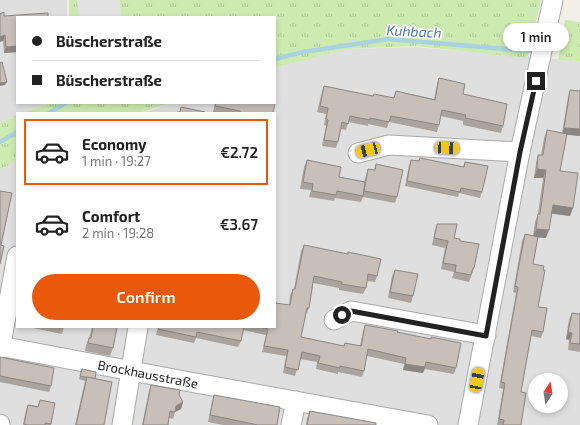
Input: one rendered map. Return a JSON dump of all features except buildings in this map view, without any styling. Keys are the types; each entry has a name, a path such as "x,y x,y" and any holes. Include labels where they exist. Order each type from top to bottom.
{"street":[{"path":"468,425 520,152 553,0"},
{"path":"358,153 389,145 520,152"},
{"name":"Brockhausstraße","path":"16,261 0,347 428,425"},
{"path":"334,320 351,311 486,336"},
{"path":"122,425 138,328"},
{"path":"291,425 296,401"}],"shaded area":[{"path":"0,0 67,0 67,16 16,16 16,104 47,104 25,112 16,112 16,115 0,123"},
{"path":"77,0 120,0 121,16 79,16"},
{"path":"415,47 580,61 580,425 0,425 0,170 16,160 16,328 276,328 276,112 145,112 170,104 276,104 276,68 347,49"}],"green space":[{"path":"69,0 541,0 527,58 415,46 347,49 276,68 276,16 69,16"},
{"path":"565,20 580,22 580,61 558,60"},
{"path":"47,104 168,104 142,112 25,112"},
{"path":"16,115 16,161 0,170 0,123"}],"waterway":[{"name":"Kuhbach","path":"276,59 303,52 389,39 529,51"},
{"name":"Kuhbach","path":"51,112 64,104"},
{"name":"Kuhbach","path":"0,142 16,133"}],"route":[{"path":"342,315 351,311 486,336 520,152 536,81"}]}
